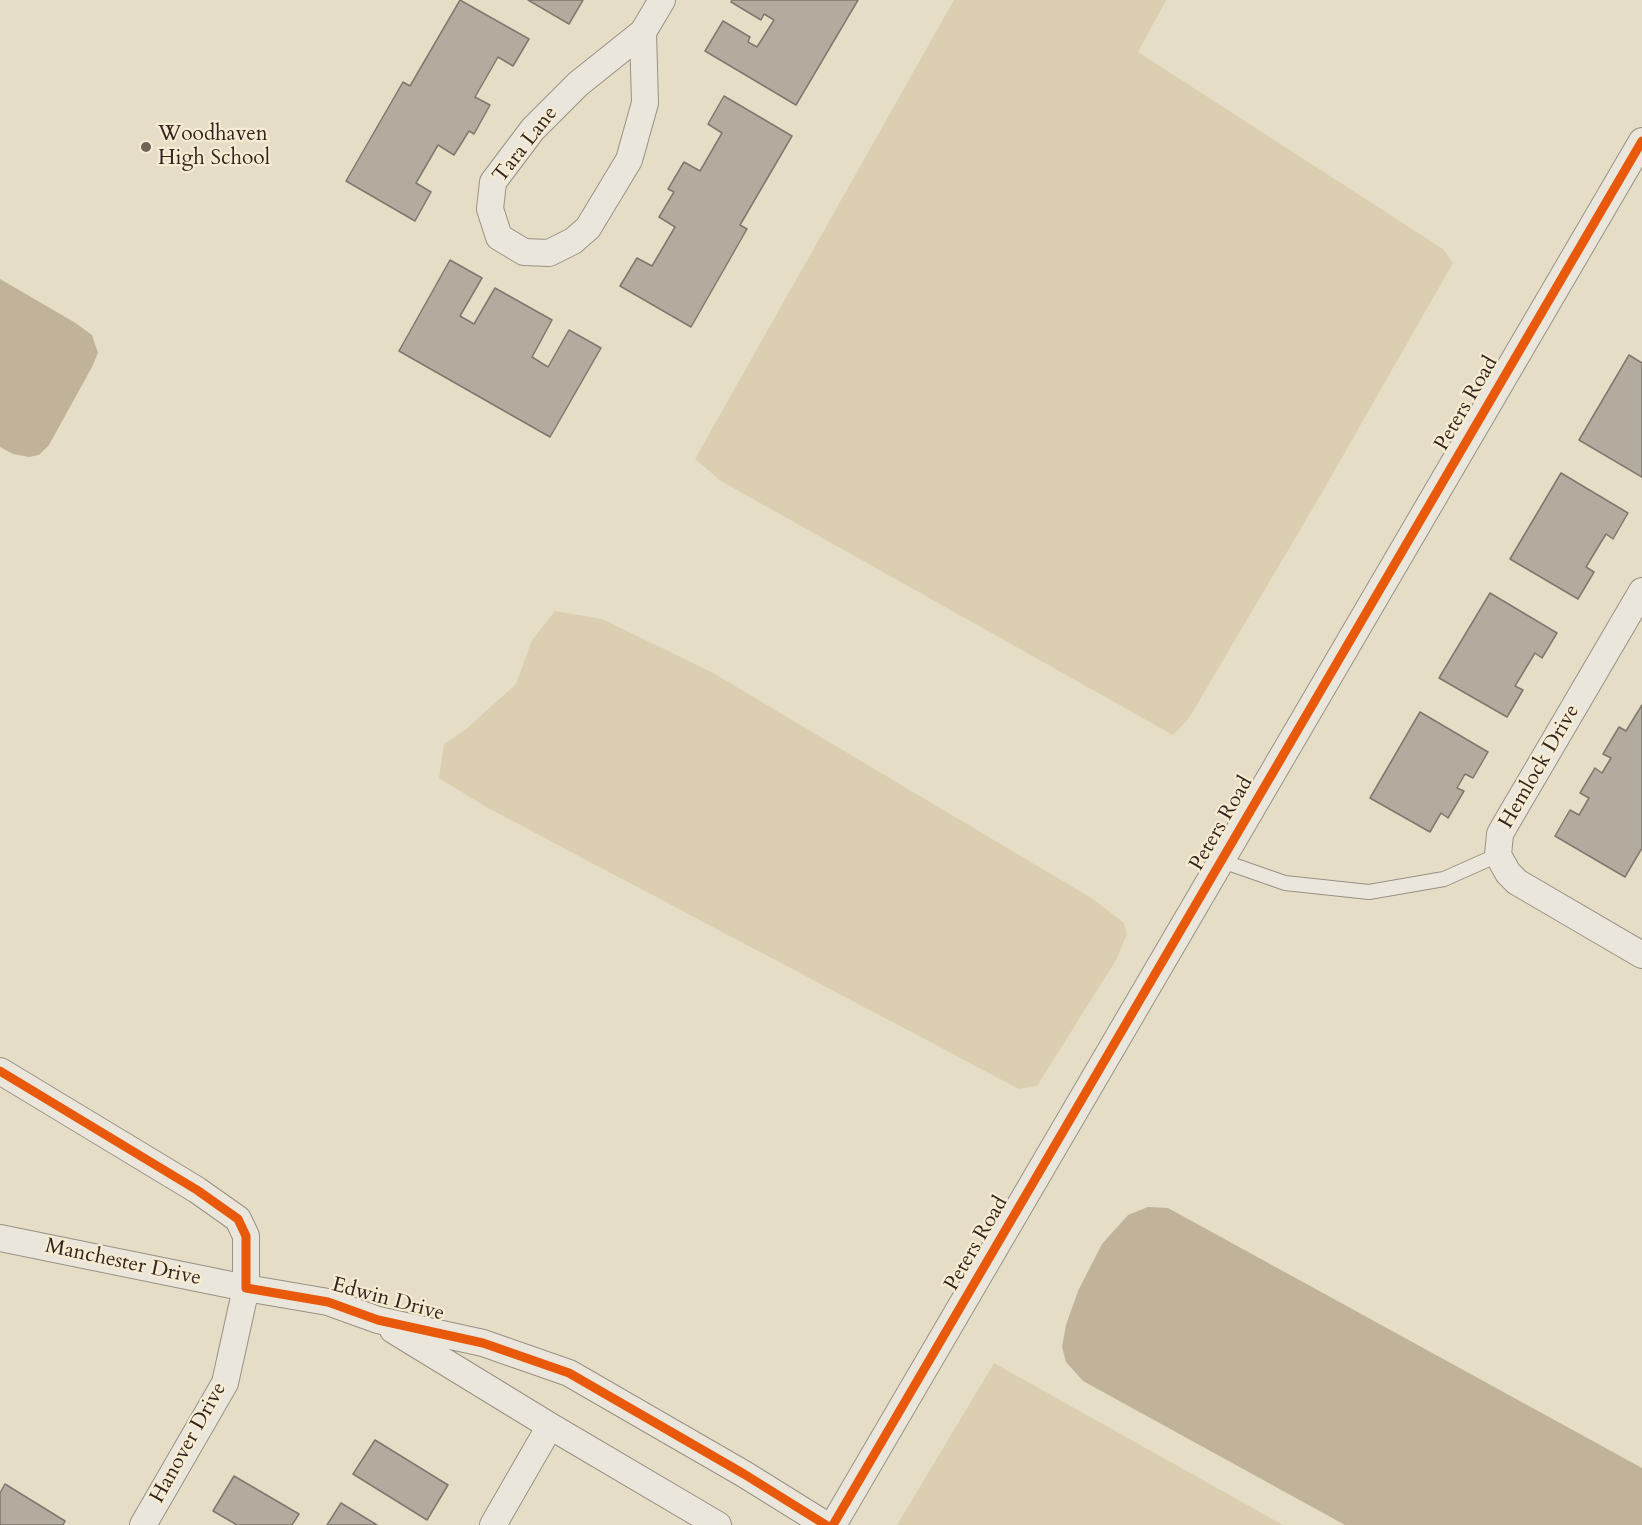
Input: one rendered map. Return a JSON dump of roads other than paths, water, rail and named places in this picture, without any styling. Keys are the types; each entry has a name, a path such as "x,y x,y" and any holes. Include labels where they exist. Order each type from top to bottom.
{"street":[{"name":"Tara Lane","path":"644,32 645,103 629,160 588,228 573,241 549,254 524,252 499,237 490,209 493,182 533,129 578,84 644,32 662,0"},
{"name":"Peters Road","path":"833,1525 1642,141"},
{"name":"Hemlock Drive","path":"1642,591 1500,834 1498,855 1508,873 1517,882 1642,955"},
{"path":"0,1071 197,1190 238,1219 246,1236 246,1288"},
{"name":"Manchester Drive","path":"0,1238 246,1288"},
{"name":"Edwin Drive","path":"246,1288 328,1302 378,1320 483,1343 569,1373 744,1474 826,1525"},
{"name":"Hanover Drive","path":"143,1525 225,1383 246,1288"},
{"name":"Edwin Drive","path":"378,1320 550,1426 718,1525"},
{"path":"493,1525 550,1426"}],"lane":[{"path":"1222,861 1285,883 1369,892 1444,879 1498,855"}],"place":[{"name":"Woodhaven High School","path":"146,147"}]}
